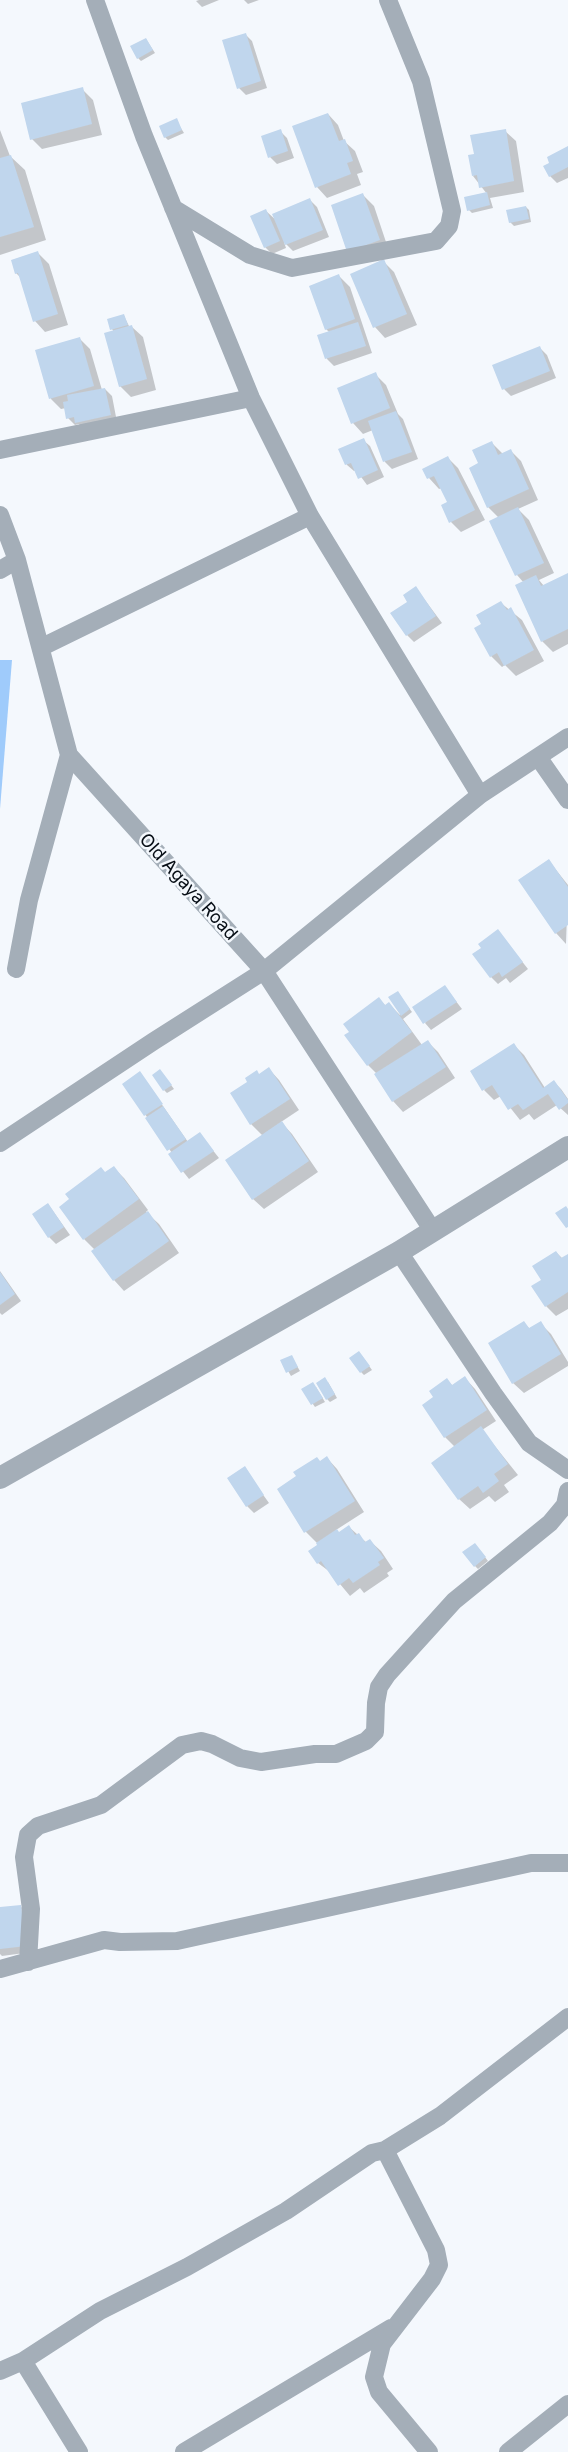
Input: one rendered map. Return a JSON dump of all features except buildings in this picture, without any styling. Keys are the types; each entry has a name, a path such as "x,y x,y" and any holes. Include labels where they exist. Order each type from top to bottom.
{"street":[{"path":"95,0 144,135 250,398 310,516 480,795"},
{"path":"173,208 250,255 292,268 436,241 449,226 452,211 421,81 388,0"},
{"path":"0,450 250,398"},
{"name":"Old Agaya Road","path":"0,515 17,560 42,646 69,755 264,971 433,1232"},
{"path":"42,646 310,516"},
{"path":"0,570 17,560"},
{"path":"0,1143 264,971 480,795 568,737"},
{"path":"16,969 29,900 69,755"},
{"path":"538,757 568,800"},
{"path":"0,1478 433,1232 568,1147"},
{"path":"399,1251 529,1443 568,1470"},
{"path":"28,1962 31,1909 24,1857 28,1835 33,1830 38,1826 101,1805 182,1745 201,1741 240,1758 261,1762 315,1754 336,1754 366,1741 375,1732 375,1703 387,1675 454,1601 550,1523 565,1504 568,1491"},
{"path":"0,1969 104,1940 177,1941 531,1863 568,1863"},
{"path":"0,2371 23,2361 100,2311 197,2262 286,2211 372,2153 385,2150 440,2116 568,2017"},
{"path":"385,2150 436,2250 439,2265 432,2279 382,2344 374,2377 379,2392 429,2452"},
{"path":"184,2452 397,2324"},
{"path":"23,2361 79,2452"},
{"path":"508,2452 568,2404"}],"shaded area":[{"path":"0,660 12,660 0,809"}]}
